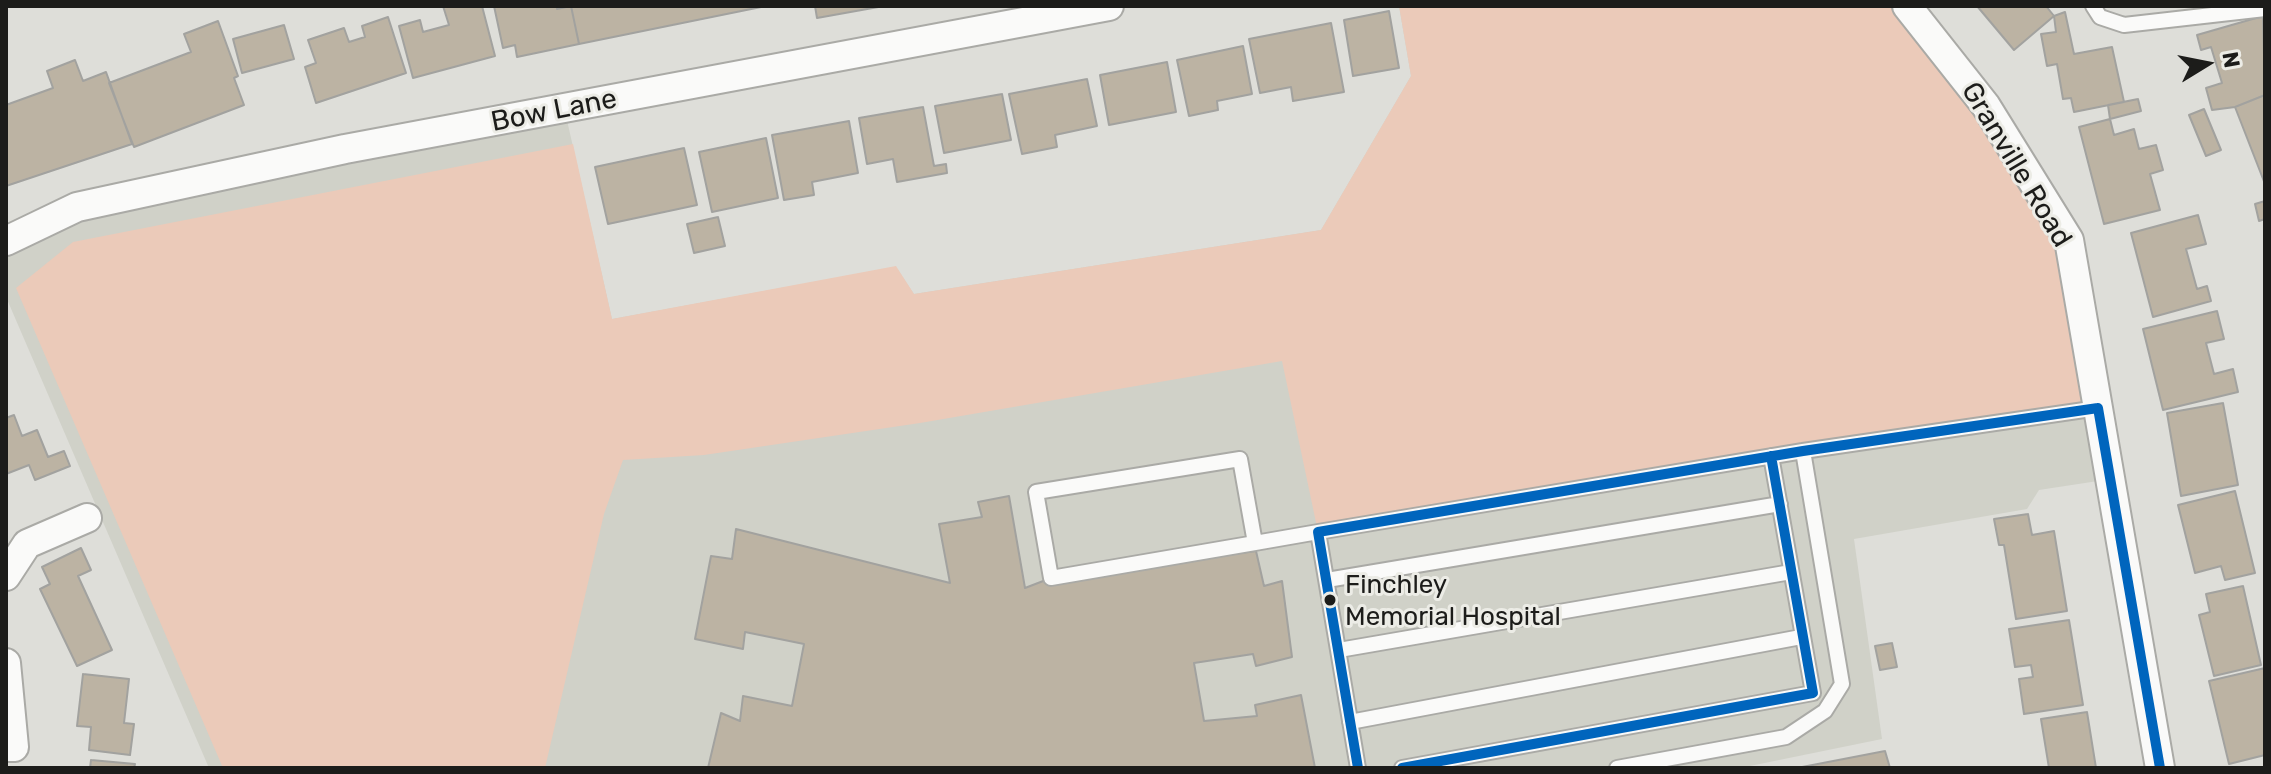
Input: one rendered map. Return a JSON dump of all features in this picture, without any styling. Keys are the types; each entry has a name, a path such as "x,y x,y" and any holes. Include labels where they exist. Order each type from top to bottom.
{"street":[{"name":"Bow Lane","path":"6,241 77,207 330,153 1109,6"},
{"name":"Granville Road","path":"1907,6 1986,106 2069,240 2160,768"},
{"path":"6,576 27,544 87,518"},
{"path":"6,663 12,750"}],"lane":[{"path":"2093,6 2100,17 2124,25 2265,9"},
{"path":"1255,543 1240,459 1036,492 1051,578 1771,456 2098,408"},
{"path":"1617,768 1786,737 1825,711 1842,684 1803,451"},
{"path":"1402,768 1813,693 1771,456"},
{"path":"1327,580 1780,504"},
{"path":"1318,532 1358,768"},
{"path":"1339,650 1791,572"},
{"path":"1350,722 1801,637"}],"shaded area":[{"name":"Finchley Memorial Hospital","path":"1399,6 1990,111 2111,479 2039,490 2027,509 1854,539 1882,739 1740,768 209,768 6,297 6,243 76,207 564,107 612,319 896,267 914,294 1321,230 1411,76"},
{"name":"Finchley Memorial Hospital","path":"1399,6 1907,6 2069,240 2098,408 1318,532 1282,361 920,423 704,455 623,460 604,514 545,768 223,768 16,288 73,242 573,144 612,319 896,266 914,294 1321,230 1411,76"}],"building":[{"path":"443,6 482,6 495,56 413,78 399,26 420,20 423,32 449,25"},
{"path":"494,6 557,6 557,9 571,6 579,44 517,57 515,45 503,48"},
{"path":"571,6 766,6 579,44"},
{"path":"815,6 884,6 817,18"},
{"path":"1977,6 2046,6 2054,16 2014,50"},
{"path":"1389,11 1399,68 1353,76 1344,20"},
{"path":"2065,12 2074,54 2112,47 2124,102 2074,112 2071,98 2063,99 2057,64 2047,66 2041,34 2056,32 2054,16"},
{"path":"2263,16 2265,95 2235,107 2212,110 2206,88 2222,83 2211,47 2201,50 2197,35"},
{"path":"388,17 406,73 316,103 305,67 316,63 308,40 344,28 349,42 365,37 362,26"},
{"path":"218,21 238,76 234,78 244,105 134,147 109,83 191,52 184,34"},
{"path":"1331,23 1344,92 1293,101 1291,87 1260,93 1249,39"},
{"path":"284,25 294,59 242,73 233,39"},
{"path":"1243,46 1252,94 1217,101 1218,110 1189,116 1177,60"},
{"path":"75,60 83,81 106,72 132,144 6,186 6,105 53,88 47,71"},
{"path":"1167,62 1176,112 1109,125 1100,75"},
{"path":"1087,79 1097,126 1055,135 1057,147 1022,154 1009,94"},
{"path":"1002,94 1011,140 944,153 935,106"},
{"path":"2265,95 2265,184 2235,107"},
{"path":"2138,99 2141,111 2110,119 2108,105"},
{"path":"923,107 934,166 946,164 947,173 897,182 893,159 867,164 859,118"},
{"path":"2204,109 2221,150 2206,156 2189,115"},
{"path":"2110,119 2114,135 2134,129 2139,149 2156,145 2163,170 2150,174 2160,210 2104,224 2079,127"},
{"path":"849,121 858,173 812,182 814,195 784,200 772,135"},
{"path":"766,138 778,198 712,212 699,152"},
{"path":"684,148 697,205 608,224 595,167"},
{"path":"2265,201 2265,219 2259,221 2255,204"},
{"path":"2198,215 2206,244 2186,249 2197,289 2207,286 2211,301 2153,317 2131,233"},
{"path":"718,217 725,246 694,253 687,224"},
{"path":"2217,311 2224,339 2206,343 2214,374 2233,369 2238,392 2163,410 2143,329"},
{"path":"2223,403 2238,485 2181,496 2167,413"},
{"path":"14,415 22,436 37,430 48,457 64,451 70,466 35,480 29,465 6,474 6,418"},
{"path":"2235,491 2255,573 2225,580 2221,566 2195,573 2178,505"},
{"path":"1009,496 1025,588 1051,578 1256,551 1264,586 1282,581 1292,657 1256,666 1253,654 1194,663 1204,721 1257,716 1255,705 1301,695 1315,768 708,768 721,713 740,721 743,696 792,706 804,644 745,632 743,649 695,639 711,556 732,559 736,529 950,583 939,524 982,517 978,502"},
{"path":"2028,514 2032,535 2054,531 2067,611 2016,619 2004,545 1999,545 1994,519"},
{"path":"81,548 91,570 78,576 112,650 77,666 40,589 50,584 42,567"},
{"path":"2243,586 2261,665 2214,676 2199,615 2210,612 2206,594"},
{"path":"2069,620 2083,705 2024,714 2019,679 2033,677 2031,665 2015,667 2009,629"},
{"path":"1892,643 1897,667 1880,670 1875,646"},
{"path":"2265,668 2265,755 2229,764 2209,681"},
{"path":"83,674 129,679 124,723 134,724 130,755 89,750 91,727 77,726"},
{"path":"2087,712 2096,768 2049,768 2041,719"},
{"path":"1885,751 1890,768 1797,768"},
{"path":"91,760 135,764 134,768 90,768"}],"transit line":[{"path":"2098,408 2160,768"},
{"path":"1358,768 1318,532 1803,451 2098,408"},
{"path":"1402,768 1813,693 1771,456"}],"place":[{"name":"Finchley Memorial Hospital","path":"1330,600"}]}
